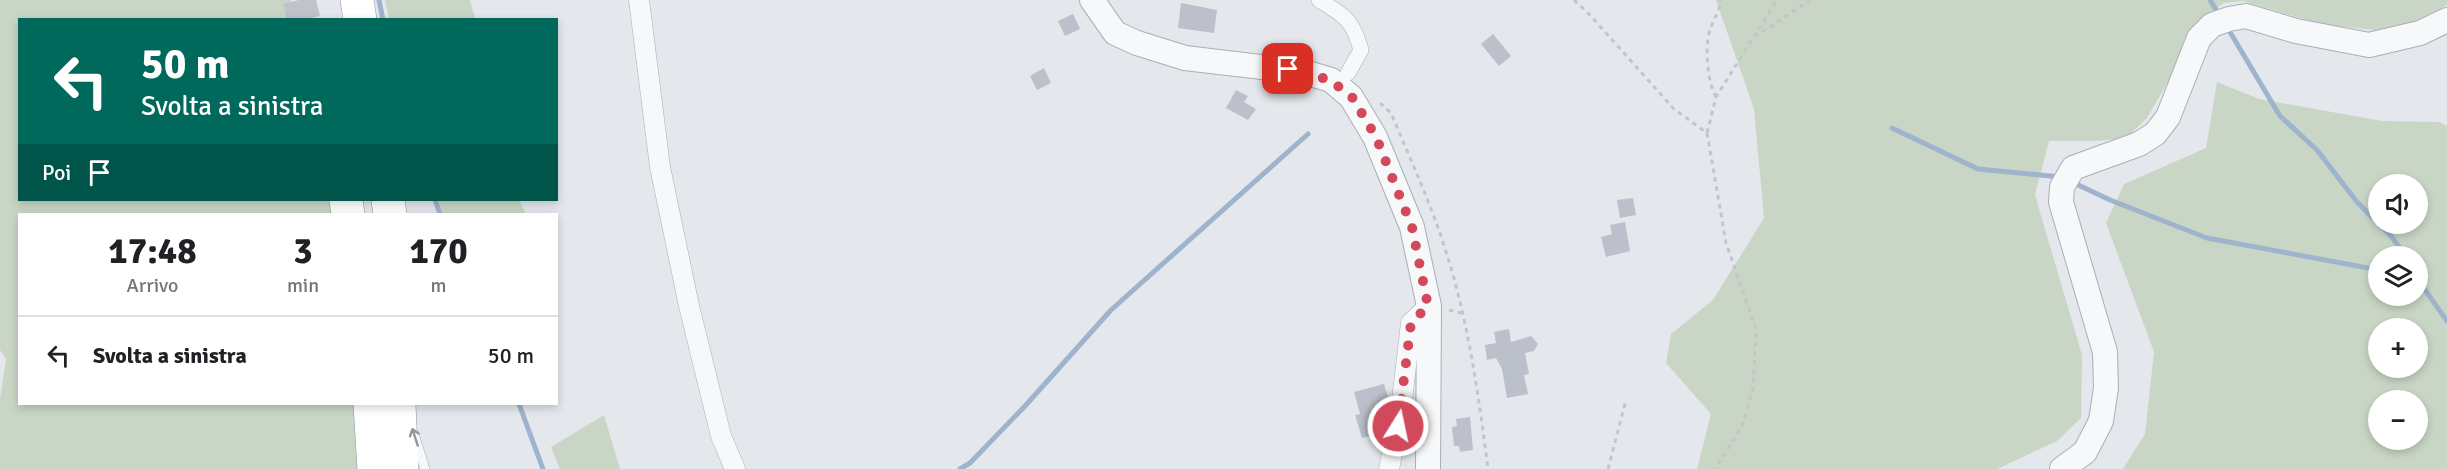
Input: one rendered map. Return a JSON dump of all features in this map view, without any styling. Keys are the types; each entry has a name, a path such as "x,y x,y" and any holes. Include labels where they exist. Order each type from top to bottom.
{"highway":[{"path":"357,0 360,18"},
{"path":"370,405 374,469"},
{"path":"402,469 405,415"}],"street":[{"path":"639,0 660,167 689,306 721,436 735,469"},
{"path":"1092,0 1114,33 1137,43 1185,58 1304,72 1330,80 1352,97 1376,137 1408,217 1428,306 1428,469"},
{"path":"1319,0 1346,16 1356,30 1361,50 1348,73"},
{"path":"2062,469 2085,452 2101,421 2106,388 2105,352 2061,202 2062,188 2073,168 2139,144 2155,134 2168,117 2199,38 2212,25 2246,16 2296,31 2369,45 2420,33 2447,20"},
{"path":"1389,469 1401,409 1411,323 1428,306"}],"lane":[{"path":"405,415 425,469"}],"path":[{"path":"1574,0 1674,108 1707,133"},
{"path":"1716,97 1711,88 1707,48 1720,0"},
{"path":"1714,469 1742,426 1753,389 1756,329 1726,243 1707,133 1716,97 1776,0"},
{"path":"1752,36 1765,30 1796,7 1812,0"},
{"path":"1461,313 1478,391 1488,469"},
{"path":"1608,469 1626,400"}],"green space":[{"path":"0,0 291,0 294,18 18,18 18,201 329,201 332,213 18,213 18,405 358,405 366,469 0,469 0,399 6,359 0,350"},
{"path":"385,0 470,0 475,18 389,18"},
{"path":"1716,0 2447,0 2447,5 2407,25 2374,30 2320,24 2243,1 2224,3 2196,22 2173,73 2147,118 2126,138 2096,141 2049,141 2035,195 2082,355 2081,418 2057,441 1997,469 1697,469 1711,414 1666,363 1671,334 1713,300 1764,218 1754,109"},
{"path":"2217,82 2259,99 2382,121 2439,122 2447,126 2447,469 2123,469 2145,434 2154,352 2106,223 2124,184 2206,148"},
{"path":"436,201 520,201 526,213 442,213"},
{"path":"604,415 620,469 560,469 551,447"}],"building":[{"path":"1181,3 1217,10 1214,33 1178,28"},
{"path":"1073,14 1080,29 1065,36 1058,21"},
{"path":"1493,34 1511,56 1499,66 1481,44"},
{"path":"1044,68 1051,83 1037,90 1030,76"},
{"path":"1236,90 1248,96 1244,102 1256,109 1248,120 1226,108"},
{"path":"1633,198 1636,215 1620,218 1617,200"},
{"path":"1625,222 1630,251 1606,257 1601,237 1612,234 1610,225"},
{"path":"1509,329 1511,342 1531,336 1538,344 1534,351 1525,353 1529,374 1524,375 1528,394 1507,398 1502,369 1496,358 1487,360 1485,345 1496,343 1494,332"},
{"path":"1384,384 1390,404 1386,407 1388,413 1384,432 1362,438 1355,415 1360,414 1354,392"},
{"path":"1470,417 1473,450 1460,452 1459,446 1454,446 1452,427 1457,426 1456,419"}],"waterway":[{"path":"379,0 383,18"},
{"path":"2210,0 2220,16"},
{"path":"2227,27 2280,116 2317,150 2357,202 2398,246"},
{"path":"1892,128 1978,169 2061,177"},
{"path":"960,469 970,463 1025,406 1111,310 1308,134"},
{"path":"2072,182 2110,200 2207,238 2368,268"},
{"path":"435,201 440,213"},
{"path":"2428,294 2447,321"},
{"path":"519,405 543,469"}],"tunnel":[{"path":"299,0 304,18"}],"route":[{"path":"1288,69 1330,80 1352,97 1376,137 1412,227 1428,306 1411,323 1398,426"}]}
